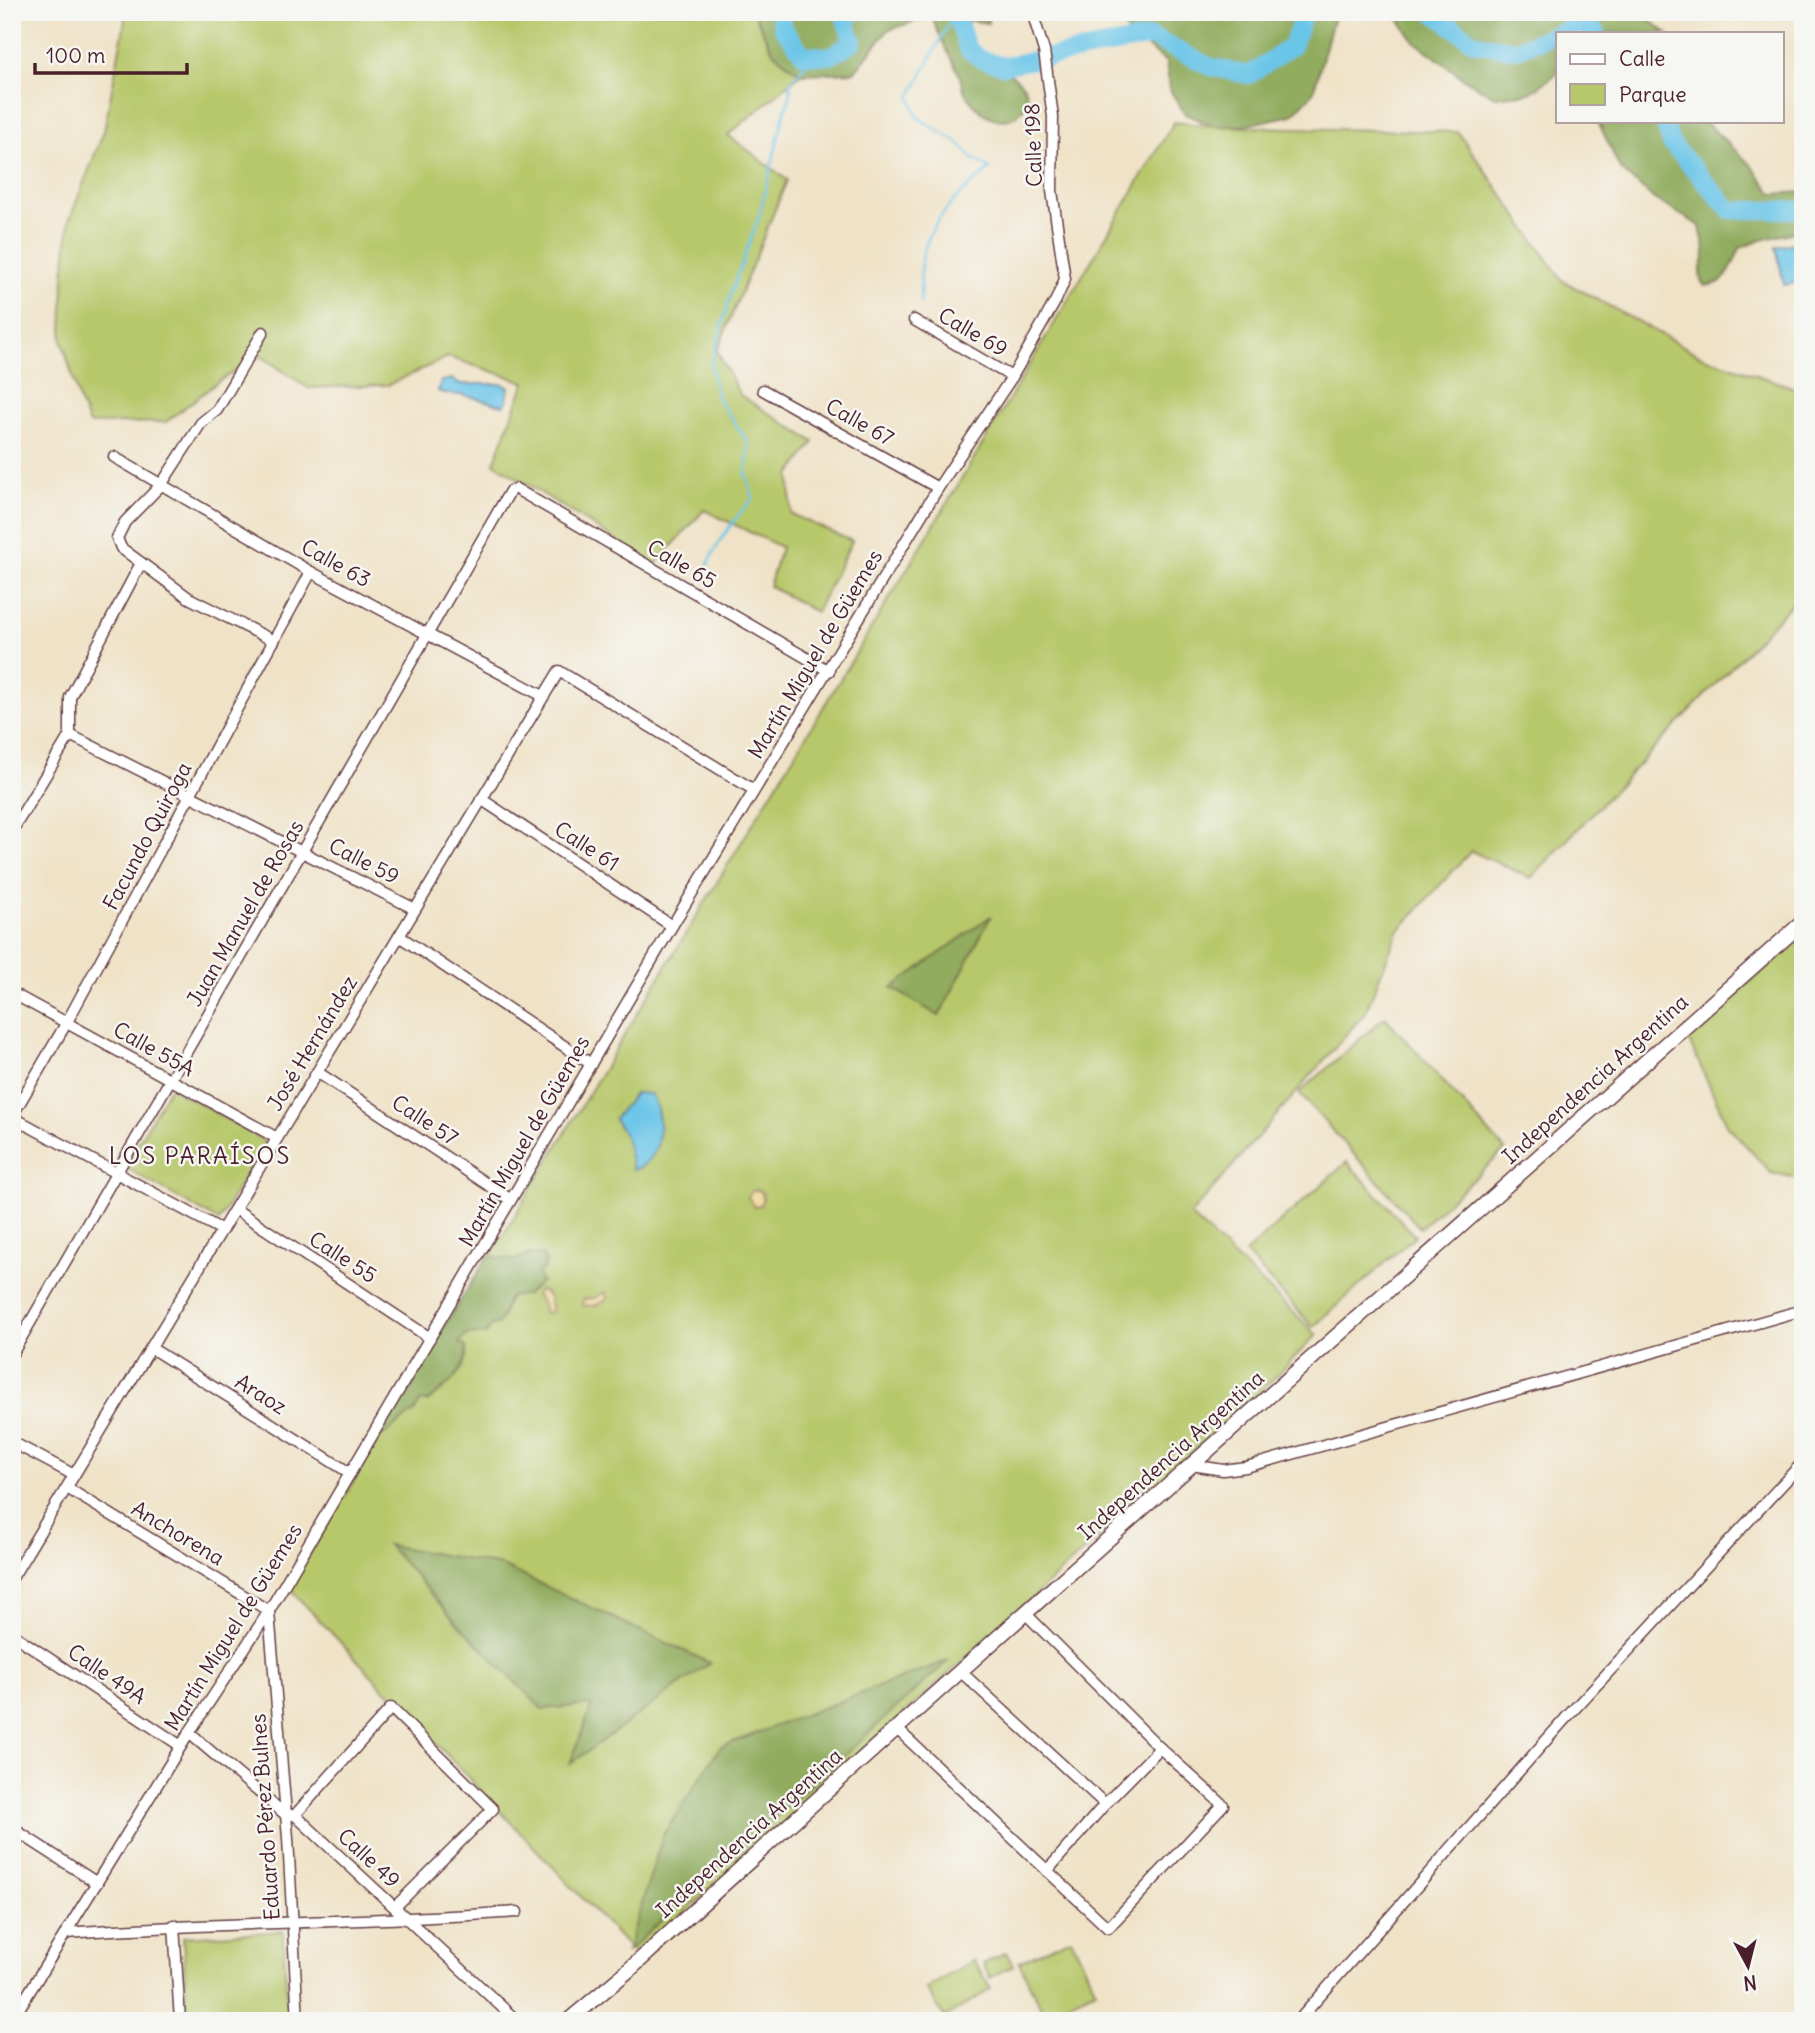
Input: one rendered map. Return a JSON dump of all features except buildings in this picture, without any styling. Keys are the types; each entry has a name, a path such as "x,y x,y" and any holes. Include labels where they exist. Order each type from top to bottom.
{"main road":[{"name":"Independencia Argentina","path":"568,2021 629,1970 896,1728 1803,922"}],"street":[{"name":"Calle 198","path":"1032,12 1048,71 1053,117 1052,191 1065,279"},
{"name":"Martín Miguel de Güemes","path":"14,2014 189,1733 269,1611 672,926 938,488 1012,377 1065,279"},
{"name":"Calle 69","path":"914,320 1012,377"},
{"path":"263,332 217,410 201,423 161,485 125,522 117,538 121,548 189,598 274,641"},
{"name":"Calle 67","path":"763,390 938,488"},
{"name":"Calle 63","path":"114,457 311,572 544,696"},
{"name":"Calle 65","path":"513,490 829,671"},
{"name":"Juan Manuel de Rosas","path":"12,1354 513,490"},
{"path":"12,831 70,735 70,697 141,563"},
{"name":"Facundo Quiroga","path":"12,1116 67,1023 311,572"},
{"name":"José Hernández","path":"12,1578 559,671 754,790"},
{"name":"Calle 59","path":"70,735 415,909"},
{"name":"Calle 61","path":"481,799 672,926"},
{"path":"399,936 591,1064"},
{"name":"Calle 55A","path":"12,993 277,1138"},
{"name":"Calle 57","path":"317,1072 511,1200"},
{"path":"12,1116 222,1230"},
{"name":"Calle 55","path":"235,1209 430,1338"},
{"path":"1192,1465 1223,1470 1246,1467 1803,1310"},
{"name":"Araoz","path":"151,1348 350,1473"},
{"path":"12,1442 74,1475"},
{"path":"1298,2021 1565,1719 1803,1462"},
{"name":"Anchorena","path":"66,1488 269,1611"},
{"name":"Eduardo Pérez Bulnes","path":"269,1611 290,1815 291,1921 298,2021"},
{"path":"896,1728 1108,1928 1223,1805 1160,1748 1025,1613"},
{"name":"Calle 49A","path":"12,1634 181,1746"},
{"path":"960,1671 1105,1804"},
{"path":"290,1815 391,1708 493,1809 395,1907"},
{"name":"Calle 49","path":"189,1733 290,1815 395,1907 517,2021"},
{"path":"1047,1871 1105,1804 1160,1748"},
{"path":"12,1828 97,1883"},
{"path":"66,1933 174,1925 408,1920 517,1912"},
{"path":"174,1925 180,2021"}],"green space":[{"path":"122,12 753,12 774,53 801,74 728,135 787,180 717,351 740,395 814,442 790,475 791,514 852,541 816,612 769,586 781,547 704,510 655,565 494,463 525,382 448,357 388,385 308,388 261,356 219,381 166,422 89,424 62,340 64,277 69,221 104,131 125,21"},
{"path":"753,12 987,12 988,23 968,20 970,43 978,53 1019,81 1025,89 1027,99 1022,110 1007,119 999,120 977,108 965,92 932,16 888,30 854,72 801,74 774,53"},
{"path":"1129,12 1338,12 1333,20 1313,93 1292,115 1241,126 1214,126 1185,114 1170,90 1166,62 1124,28"},
{"path":"1394,12 1638,12 1666,32 1556,32 1556,74 1530,93 1495,97 1467,81 1414,41"},
{"path":"1174,122 1214,126 1458,132 1563,281 1701,356 1803,391 1803,592 1531,878 1471,851 1398,931 1365,1013 1190,1215 1317,1335 1266,1386 637,1956 289,1588 952,495"},
{"path":"1598,122 1705,122 1751,165 1773,194 1803,192 1803,230 1740,248 1724,279 1712,285 1704,285 1700,276 1705,250 1700,226 1654,199 1620,169"},
{"path":"991,916 939,1016 892,988"},
{"path":"1803,936 1803,1179 1771,1173 1728,1126 1687,1037"},
{"path":"1385,1017 1505,1150 1420,1228 1299,1093"},
{"path":"170,1087 265,1141 219,1221 124,1167"},
{"path":"1347,1162 1415,1236 1313,1327 1245,1253"},
{"path":"530,1254 543,1256 546,1262 543,1270 537,1273 542,1281 526,1295 511,1296 500,1322 493,1324 485,1335 467,1334 459,1343 466,1347 464,1363 454,1378 427,1402 421,1401 414,1412 372,1443 488,1256 514,1260"},
{"path":"388,1545 502,1566 710,1663 570,1764 592,1705 542,1709 456,1622"},
{"path":"949,1660 627,1952 663,1835 720,1747"},
{"path":"283,1931 288,2021 187,2021 183,1937"},
{"path":"1071,1938 1096,1990 1044,2014 1019,1962"},
{"path":"1006,1952 1013,1966 990,1978 983,1964"},
{"path":"973,1960 991,1989 945,2018 926,1989"}],"sand":[{"path":"751,1191 762,1192 763,1199 760,1205 754,1207 748,1197"},
{"path":"538,1290 549,1298 551,1312 545,1313 543,1304 536,1295"},
{"path":"605,1292 608,1298 602,1302 592,1306 582,1305 584,1299 595,1298"}],"water":[{"path":"1795,243 1803,281 1784,285 1776,247"},
{"path":"452,379 458,384 502,384 509,387 507,401 504,405 438,391 441,381"},
{"path":"635,1093 651,1094 659,1126 656,1148 651,1158 633,1170 625,1135 614,1119"}],"waterway":[{"path":"779,12 783,28 804,55 831,56 853,42 845,19 855,12"},
{"path":"920,303 922,259 932,231 957,197 990,169 971,157 960,144 918,118 910,97 955,12"},
{"path":"955,12 968,49 979,58 1003,66 1151,37 1211,67 1249,75 1292,46 1305,12"},
{"path":"1432,12 1475,43 1515,50 1556,34"},
{"path":"1560,32 1580,24 1595,32"},
{"path":"707,567 727,531 753,499 746,473 749,448 747,441 719,400 711,365 732,290 759,217 790,97 790,83 813,55"},
{"path":"1664,122 1671,143 1730,210 1803,210"}],"district":[{"name":"LOS PARAÍSOS","path":"200,1155"}]}
